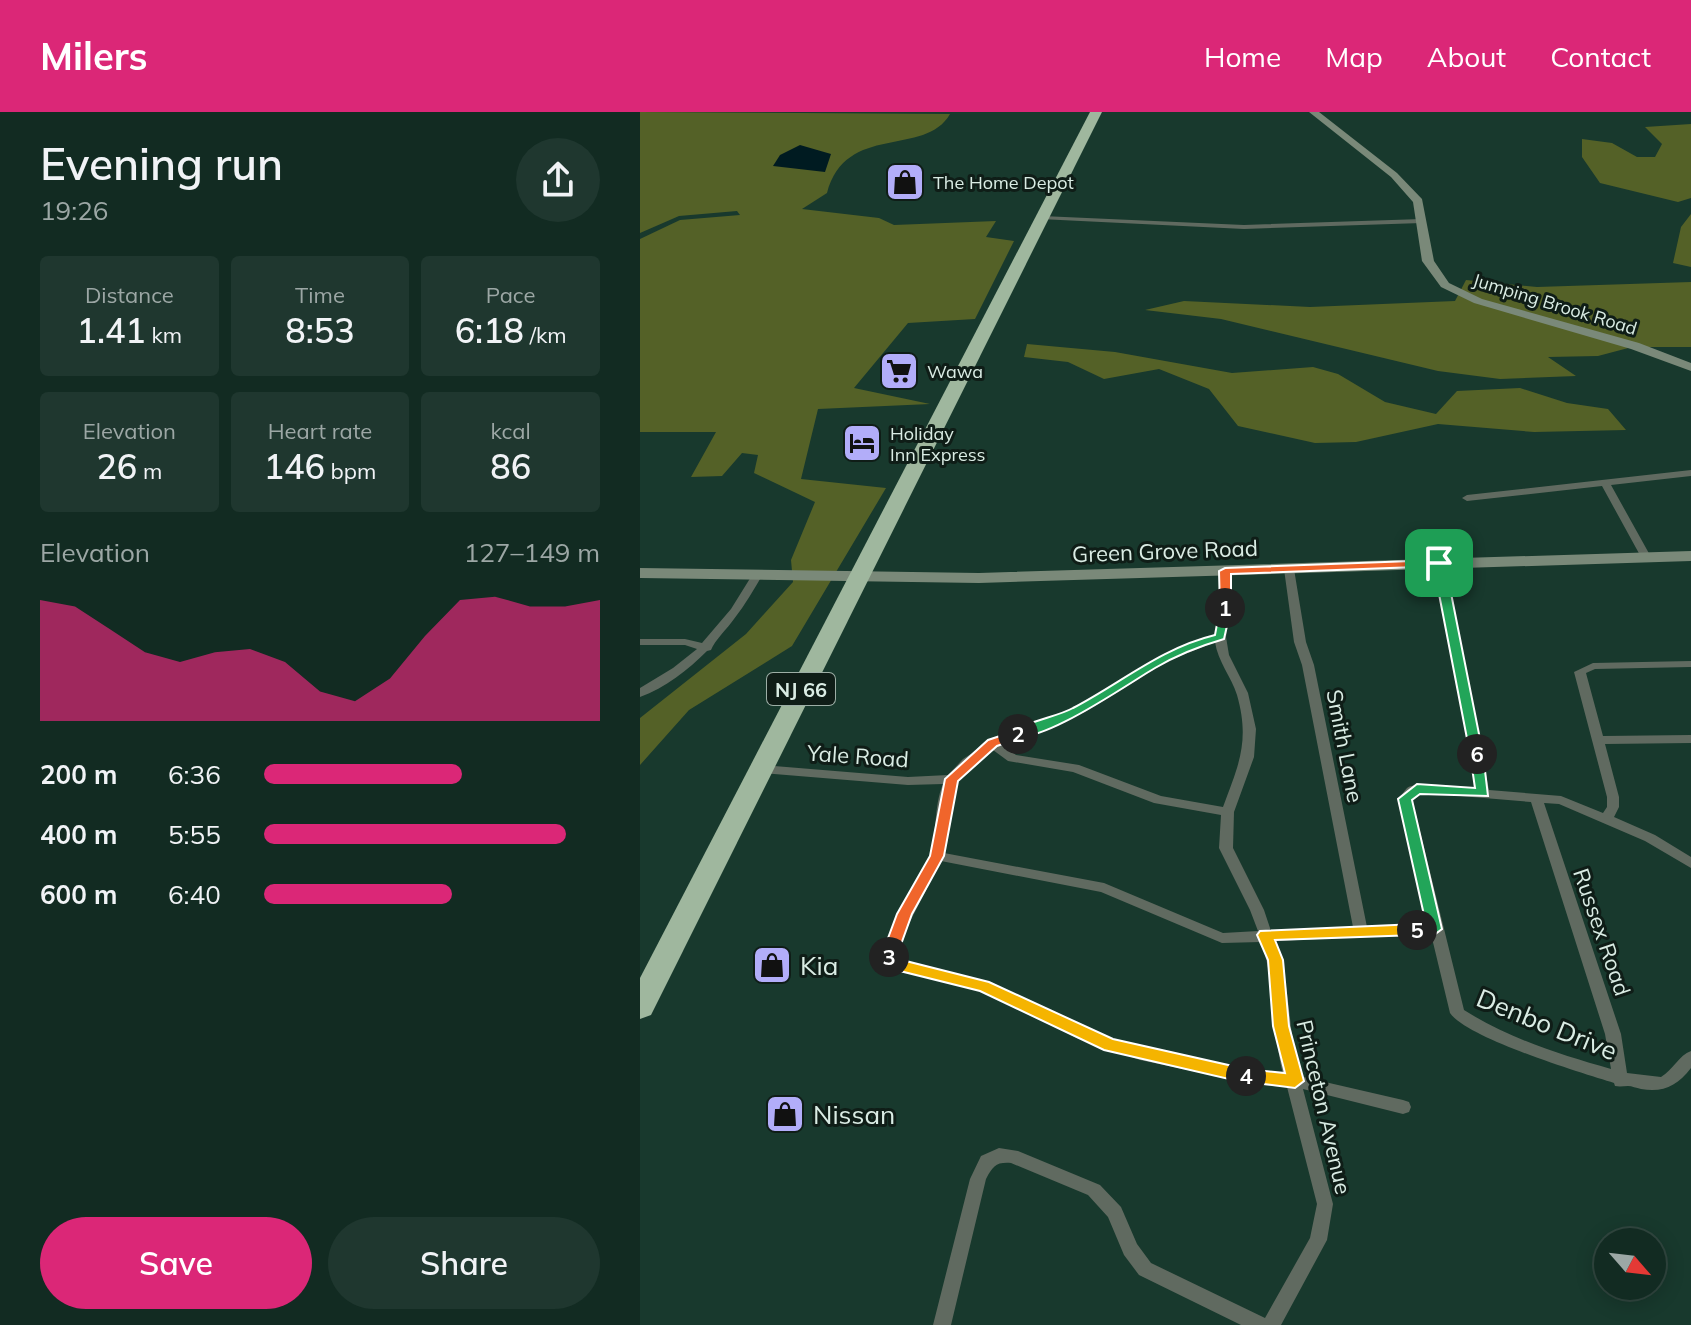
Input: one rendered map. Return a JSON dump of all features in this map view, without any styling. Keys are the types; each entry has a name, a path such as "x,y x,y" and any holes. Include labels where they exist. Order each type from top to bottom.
{"highway":[{"name":"NJ 66","path":"640,1007 1096,112"}],"street":[{"name":"Jumping Brook Road","path":"1313,112 1411,192 1421,208 1430,268 1452,289 1492,306 1635,346 1691,367"},
{"path":"1042,218 1244,227 1422,221"},
{"path":"1467,498 1691,473"},
{"path":"1606,484 1646,557"},
{"name":"Green Grove Road","path":"640,573 995,577 1691,556"},
{"path":"1439,563 1483,793 1561,800 1650,838 1691,863"},
{"name":"Smith Lane","path":"1289,569 1300,642 1313,689 1361,931"},
{"name":"Princeton Avenue","path":"1225,571 1227,598 1220,637 1223,655 1242,693 1250,729 1248,757 1228,812 1225,832 1228,857 1257,910 1275,960 1281,1026 1323,1192 1323,1222 1318,1240 1271,1325"},
{"path":"640,693 672,676 707,648 758,574"},
{"path":"1220,637 1196,643 1152,664 1076,712 992,743 951,779 937,856 894,936 888,956 893,962 984,986 1110,1045 1260,1079 1295,1081 1403,1107"},
{"path":"640,642 685,642 707,648"},
{"path":"1607,818 1613,807 1613,797 1579,676 1582,670 1593,666 1691,664"},
{"path":"1597,740 1691,739"},
{"path":"992,743 1012,758 1075,768 1159,800 1228,812"},
{"name":"Yale Road","path":"761,769 908,781 951,779"},
{"name":"Denbo Drive","path":"1483,793 1424,789 1407,794 1404,805 1453,1007 1463,1019 1621,1081 1660,1084 1670,1080 1691,1057"},
{"name":"Russex Road","path":"1536,798 1613,1034 1621,1081"},
{"path":"937,856 1104,888 1222,938 1434,929"},
{"path":"942,1325 978,1179 990,1159 999,1155 1022,1159 1094,1190 1115,1212 1130,1249 1145,1269 1260,1325"}],"green space":[{"path":"640,112 950,114 938,127 923,135 868,148 851,157 837,171 827,193 802,209 879,218 894,225 996,221 986,237 1014,241 975,319 908,323 854,388 930,404 818,409 801,479 886,488 792,646 689,710 640,765 640,718 746,634 793,582 791,560 815,502 754,473 758,455 742,453 722,476 691,477 716,432 640,432 640,239 680,220 740,215 737,211 679,216 640,233"},
{"path":"1691,124 1691,198 1678,202 1600,183 1582,157 1582,139 1612,143 1637,157 1655,157 1662,144 1645,127"},
{"path":"1691,214 1691,267 1673,263 1681,227"},
{"path":"1466,280 1537,287 1691,282 1691,347 1632,347 1598,356 1548,357 1576,376 1500,379 1438,371 1221,319 1145,310 1184,301 1310,307 1455,301"},
{"path":"1027,344 1115,352 1232,373 1313,367 1338,374 1385,402 1436,414 1457,391 1520,388 1567,403 1608,409 1626,430 1534,432 1438,424 1356,442 1315,443 1238,426 1209,389 1159,369 1104,379 1068,362 1024,357"}],"water":[{"path":"800,145 831,154 825,172 773,166 780,155"}],"place":[{"name":"The Home Depot","path":"905,182"},
{"name":"Wawa","path":"899,371"},
{"name":"Holiday Inn Express","path":"862,443"},
{"name":"Kia","path":"772,965"},
{"name":"Nissan","path":"785,1114"}],"route":[{"path":"1439,563 1483,793 1417,789 1407,794 1405,799 1434,929 1265,935 1275,960 1281,1026 1295,1081 1260,1079 1110,1045 984,986 897,964 888,956 904,914 937,856 951,779 969,760 992,743 1061,719 1102,698 1152,664 1196,643 1220,637 1227,598 1225,571 1439,563"}]}
